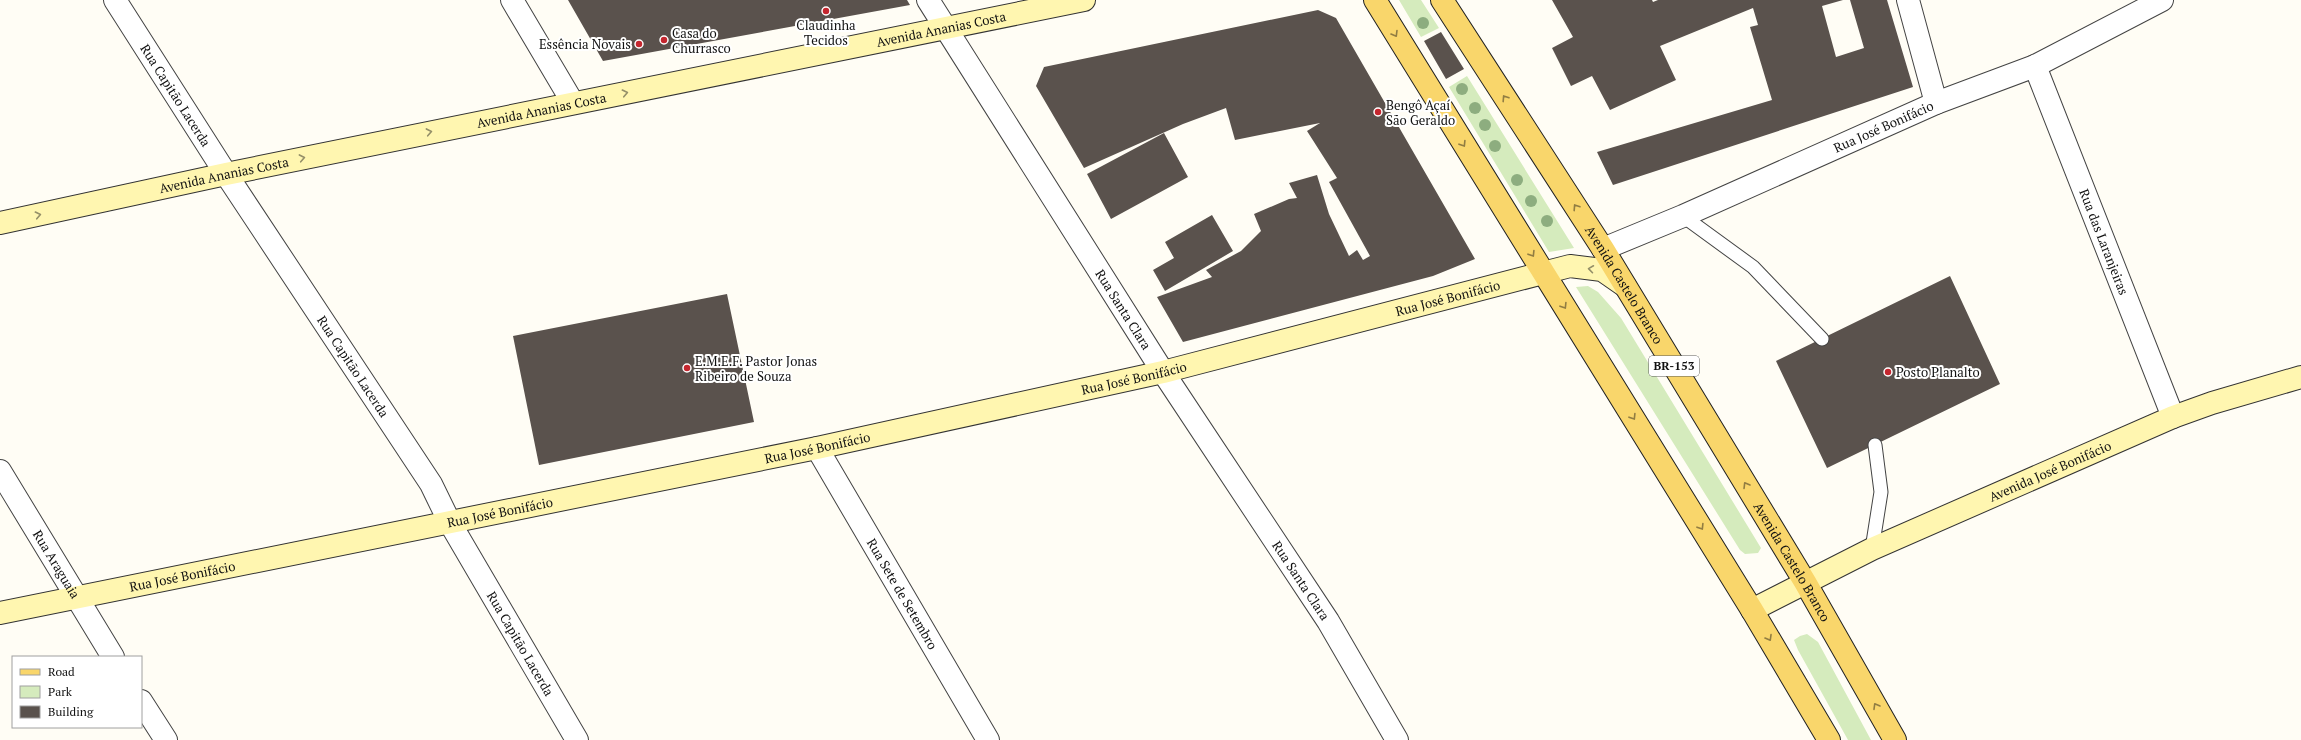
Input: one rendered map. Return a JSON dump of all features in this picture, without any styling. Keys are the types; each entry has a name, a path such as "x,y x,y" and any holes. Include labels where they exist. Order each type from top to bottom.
{"main road":[{"name":"Avenida Castelo Branco","path":"1442,0 1603,249 1805,582 1895,740"},
{"path":"1375,2 1752,610 1829,740"}],"street":[{"name":"Rua Capitão Lacerda","path":"115,0 226,174 431,484 450,523 577,740"},
{"path":"512,0 573,103"},
{"name":"Rua Santa Clara","path":"928,0 1163,372 1328,621 1397,740"},
{"name":"Avenida Ananias Costa","path":"0,223 226,174 1084,0"},
{"path":"1908,0 1936,103"},
{"name":"Rua José Bonifácio","path":"1603,249 1683,216 1936,103 2035,66 2162,0"},
{"name":"Rua das Laranjeiras","path":"2035,66 2173,417"},
{"name":"Rua José Bonifácio","path":"0,613 816,448 1163,372 1570,266 1602,270 1625,286"},
{"name":"Avenida José Bonifácio","path":"1752,610 1872,549 2173,417 2212,403 2301,377"},
{"name":"Rua Sete de Setembro","path":"816,448 988,740"},
{"name":"Rua Araguaia","path":"0,472 112,656"},
{"path":"142,703 166,740"}],"lane":[{"path":"1683,216 1753,267 1822,339"},
{"path":"1872,549 1881,492 1875,445"}],"green space":[{"path":"1399,0 1421,0 1439,28 1421,37"},
{"path":"1467,76 1574,248 1549,252 1449,87"},
{"path":"1588,286 1598,292 1621,318 1761,548 1758,553 1745,554 1740,550 1576,287"},
{"path":"1807,634 1818,642 1871,740 1848,740 1798,650 1794,640"}],"building":[{"path":"568,0 907,0 910,5 603,61"},
{"path":"1552,0 1652,0 1653,2 1658,0 1843,0 1822,6 1836,57 1864,48 1850,0 1887,0 1913,87 1613,185 1597,152 1772,100 1750,27 1758,25 1753,8 1660,46 1676,80 1610,110 1592,76 1571,86 1552,48 1573,37"},
{"path":"1318,10 1336,18 1475,259 1433,276 1183,342 1157,297 1212,277 1206,270 1241,251 1261,231 1254,214 1289,199 1297,198 1289,183 1317,175 1329,214 1349,256 1357,250 1363,260 1370,256 1329,182 1337,178 1307,131 1320,123 1235,140 1226,108 1183,124 1084,168 1036,86 1044,67"},
{"path":"1441,32 1464,69 1446,79 1424,41"},
{"path":"1164,133 1188,177 1111,219 1087,174"},
{"path":"1212,215 1233,251 1165,291 1153,270 1174,258 1165,242"},
{"name":"Posto Planalto","path":"1950,276 2000,384 1827,468 1776,361"},
{"path":"727,294 754,422 539,465 513,336"}],"place":[{"name":"Claudinha Tecidos","path":"826,11"},
{"name":"Casa do Churrasco","path":"664,40"},
{"name":"Essência Novais","path":"639,44"},
{"name":"Bengô Açaí São Geraldo","path":"1378,112"},
{"name":"E.M.E.F. Pastor Jonas Ribeiro de Souza","path":"687,368"},
{"name":"Posto Planalto","path":"1888,372"}]}
